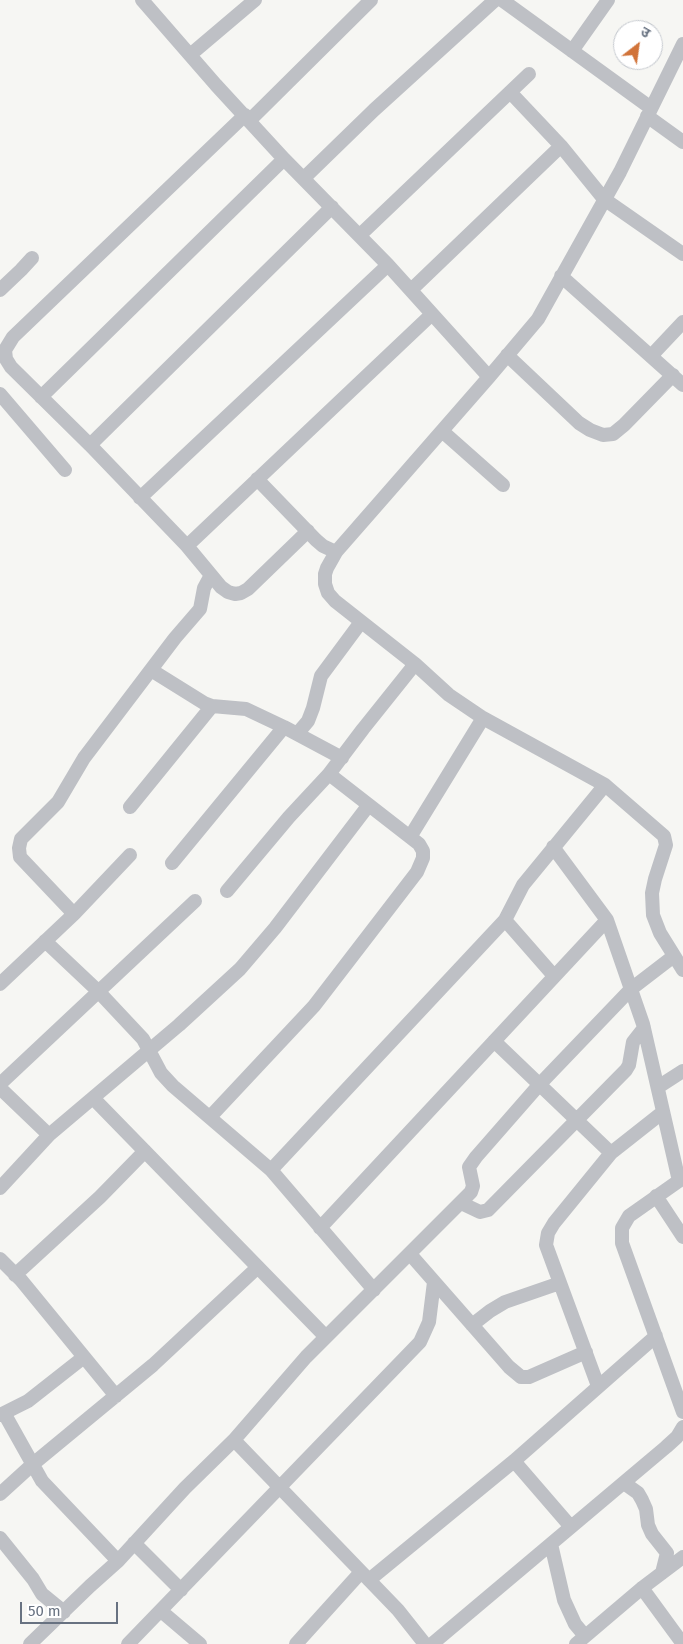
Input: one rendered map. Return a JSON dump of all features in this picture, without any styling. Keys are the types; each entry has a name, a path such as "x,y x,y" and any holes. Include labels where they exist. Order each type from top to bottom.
{"street":[{"path":"142,0 284,159 388,265 489,377"},
{"path":"190,55 255,0"},
{"path":"308,531 248,589 236,594 228,592 221,587 187,546 90,445 11,367 6,359 5,350 13,337 371,0"},
{"path":"304,178 374,110 495,0"},
{"path":"502,0 572,51 649,112 683,142"},
{"path":"572,51 608,0"},
{"path":"683,44 604,199 538,319 336,552 325,574 325,584 328,593 335,601 415,664 448,695 483,718 605,785 664,836 666,845 652,893 653,915 660,933 683,970"},
{"path":"360,236 529,74"},
{"path":"510,92 561,146 604,199 683,254"},
{"path":"411,290 561,146"},
{"path":"42,397 284,159"},
{"path":"90,445 332,207"},
{"path":"0,290 32,258"},
{"path":"140,498 388,265"},
{"path":"507,355 580,423 590,430 603,435 613,434 678,380 561,276"},
{"path":"187,546 432,314"},
{"path":"651,356 683,322"},
{"path":"0,394 65,470"},
{"path":"442,431 503,485"},
{"path":"257,480 323,546 336,552"},
{"path":"74,914 20,857 21,839 58,802 84,758 175,638 200,609 204,588 211,575"},
{"path":"297,734 308,721 321,676 361,622"},
{"path":"227,891 289,817 329,774 415,664"},
{"path":"151,670 204,703 212,706 246,709 342,758"},
{"path":"130,807 212,706"},
{"path":"410,837 483,718"},
{"path":"172,864 284,727"},
{"path":"210,1117 314,1006 417,872 423,858 420,844 368,806 329,774"},
{"path":"271,1170 505,920 523,885 552,847 605,785"},
{"path":"0,1188 50,1136 179,1025 240,969 259,948 368,806"},
{"path":"552,847 607,920 644,1028 681,1180 629,1216 622,1228 622,1243 683,1412"},
{"path":"0,984 74,914 130,856"},
{"path":"0,1084 194,901"},
{"path":"505,920 554,976"},
{"path":"320,1228 607,920"},
{"path":"45,941 98,990 143,1039 162,1073 173,1086 271,1170 374,1290"},
{"path":"30,1644 118,1561 185,1488 234,1440 265,1403 326,1337 461,1203 474,1186 469,1167 539,1085 631,989 674,956"},
{"path":"461,1203 480,1212 488,1210 626,1070 629,1065 633,1042 644,1028"},
{"path":"494,1041 611,1153"},
{"path":"658,1087 683,1071"},
{"path":"0,1088 50,1136"},
{"path":"93,1098 326,1337"},
{"path":"598,1386 546,1245 548,1233 562,1212 611,1153 663,1112"},
{"path":"15,1275 100,1197 145,1151"},
{"path":"656,1196 683,1237"},
{"path":"410,1254 508,1367 521,1377 529,1377 586,1352"},
{"path":"0,1259 116,1396"},
{"path":"0,1494 33,1464 153,1365 258,1267"},
{"path":"128,1644 420,1342 429,1322 434,1282"},
{"path":"472,1325 505,1302 560,1283"},
{"path":"296,1644 365,1576 514,1461 656,1336"},
{"path":"84,1357 28,1401 2,1414 42,1481 118,1561"},
{"path":"432,1644 624,1483 677,1437 683,1427"},
{"path":"234,1440 398,1610 425,1644"},
{"path":"514,1461 572,1527"},
{"path":"624,1483 638,1493 642,1500 652,1534 667,1553 662,1573"},
{"path":"0,1538 42,1594 64,1612"},
{"path":"134,1543 181,1590"},
{"path":"551,1544 564,1600 580,1640 642,1588 683,1557"},
{"path":"642,1588 683,1644"},
{"path":"161,1611 200,1644"}]}
